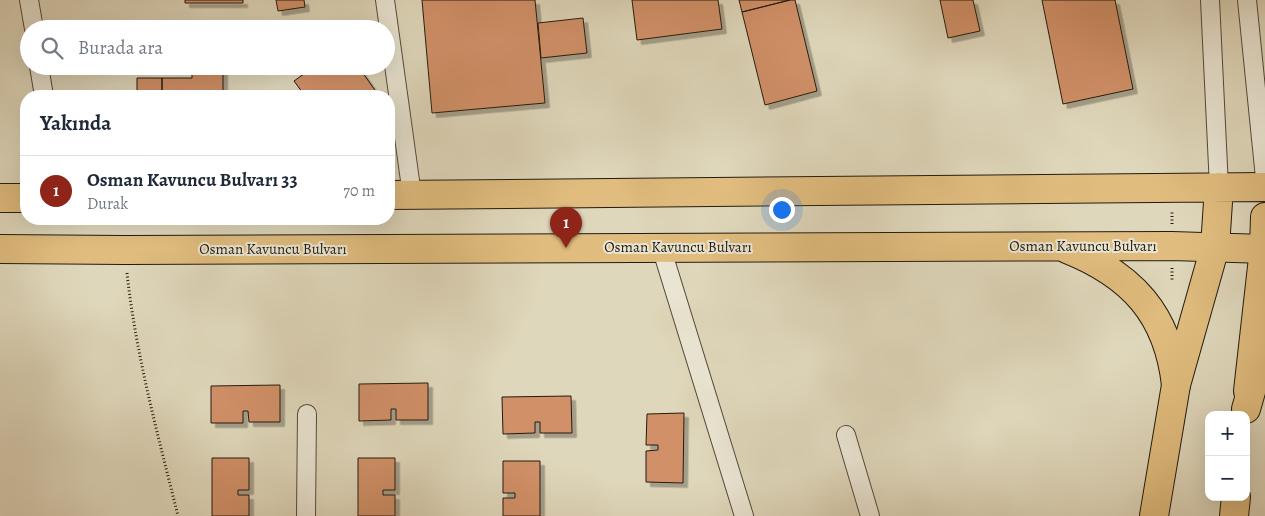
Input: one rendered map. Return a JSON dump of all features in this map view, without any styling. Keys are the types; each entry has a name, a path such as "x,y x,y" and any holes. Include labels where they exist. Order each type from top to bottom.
{"main road":[{"path":"1154,516 1176,385 1215,247 1219,187"},
{"path":"400,195 1265,187"},
{"path":"0,198 20,198"},
{"path":"1246,411 1264,249 1265,217"},
{"path":"1061,246 1100,264 1131,287 1143,300 1162,330 1169,347 1176,385"},
{"name":"Osman Kavuncu Bulvarı","path":"0,249 1172,246 1264,249"},
{"path":"1246,411 1252,388 1265,359"},
{"path":"1234,516 1236,501"}],"street":[{"path":"29,0 32,20"},
{"path":"385,0 387,20"},
{"path":"1210,0 1219,187"},
{"path":"1246,0 1265,178"},
{"path":"41,75 43,90"},
{"path":"391,75 392,90"},
{"path":"395,130 400,195"},
{"path":"661,247 744,516"},
{"path":"306,414 306,516"},
{"path":"846,435 870,516"}],"path":[{"path":"125,250 134,328 143,378 178,516"}],"building":[{"path":"185,0 243,0 243,3 185,3"},
{"path":"276,0 304,0 305,7 278,11"},
{"path":"422,0 535,0 545,103 432,113"},
{"path":"632,0 718,0 722,29 637,40"},
{"path":"739,0 790,0 742,12"},
{"path":"795,0 817,91 765,105 742,12"},
{"path":"940,0 973,0 980,31 948,38"},
{"path":"1042,0 1115,0 1133,89 1063,104"},
{"path":"583,18 587,53 541,58 538,23"},
{"path":"192,75 223,75 223,90 162,90 162,78 192,78"},
{"path":"302,75 364,75 375,90 301,90 294,81"},
{"path":"137,78 162,78 162,90 137,90"},
{"path":"428,383 428,420 396,420 396,409 391,409 391,420 359,421 359,384"},
{"path":"280,385 280,422 249,422 248,411 243,411 243,423 211,423 211,386"},
{"path":"571,396 572,433 540,433 540,422 535,422 535,433 503,434 502,397"},
{"path":"684,413 683,483 646,482 646,451 658,450 658,445 646,445 647,414"},
{"path":"212,458 249,458 249,490 238,490 238,495 249,495 249,516 212,516"},
{"path":"358,458 395,458 395,490 383,490 383,495 395,495 395,516 358,516"},
{"path":"503,461 540,461 540,516 503,516 503,498 515,498 515,493 503,493"}],"place":[{"name":"Osman Kavuncu Bulvarı 33","path":"566,248"}]}
